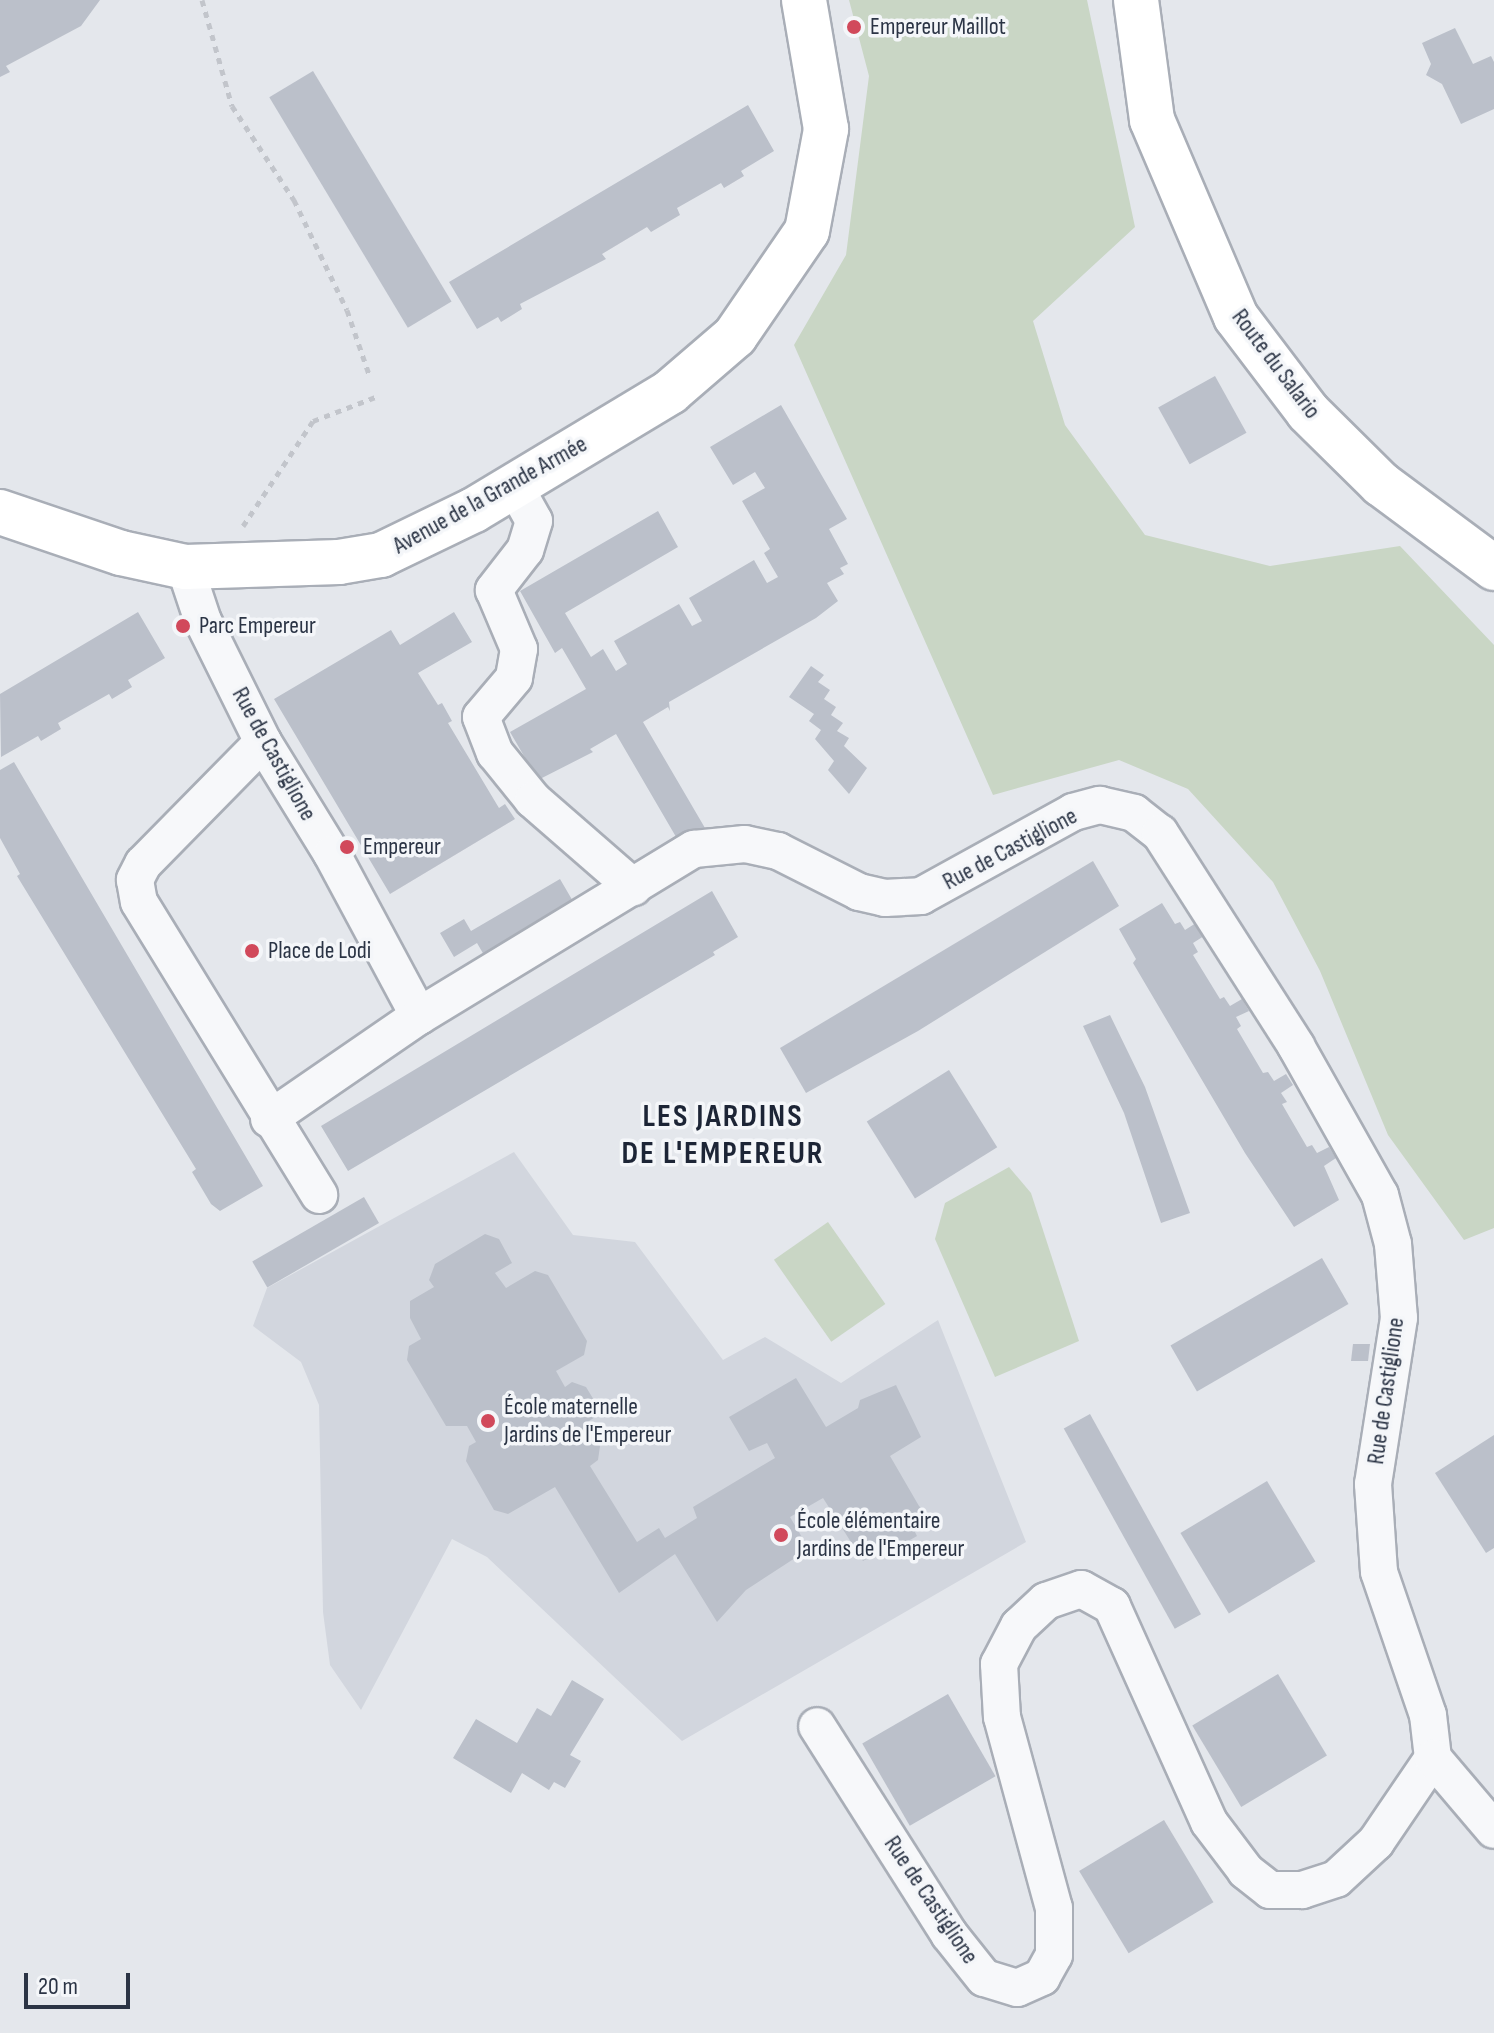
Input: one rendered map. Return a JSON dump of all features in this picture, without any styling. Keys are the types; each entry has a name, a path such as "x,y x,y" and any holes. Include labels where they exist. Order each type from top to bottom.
{"main road":[{"name":"Avenue de la Grande Armée","path":"0,512 121,553 185,567 339,562 381,555 514,485 670,392 735,336 807,231 826,129 804,0"},
{"name":"Route du Salario","path":"1136,0 1152,120 1236,317 1308,412 1381,484 1494,568"}],"street":[{"path":"514,485 534,521 525,550 494,590 519,649 514,678 481,717 495,753 533,800 633,887"},
{"name":"Rue de Castiglione","path":"185,567 203,621 263,742 332,854 419,1016 694,849 745,844 778,851 859,892 885,898 921,896 1073,812 1100,805 1134,813 1160,833 1296,1046 1380,1195 1393,1244 1399,1318 1373,1484 1379,1572 1428,1715 1433,1758 1376,1842 1336,1879 1302,1890 1270,1890 1246,1871 1209,1822 1112,1606 1081,1589 1046,1601 1019,1626 999,1664 1002,1717 1054,1908 1054,1955 1042,1977 1017,1988 984,1978 949,1934 817,1726"},
{"path":"263,742 143,864 135,880 139,902 269,1119 319,1195"},
{"path":"269,1119 419,1016"},
{"path":"1433,1758 1494,1830"}],"path":[{"path":"202,0 232,106 294,200 347,310 370,377"},
{"path":"228,566 233,540 313,421 378,396"}],"shaded area":[{"path":"514,1152 573,1235 635,1242 723,1360 765,1337 841,1383 938,1320 1026,1542 682,1741 487,1557 452,1539 361,1710 330,1665 323,1612 319,1405 301,1362 253,1326 267,1288"}],"green space":[{"path":"849,0 1087,0 1135,227 1033,321 1065,425 1145,535 1270,566 1400,546 1494,645 1494,1228 1464,1240 1388,1135 1320,971 1273,882 1188,789 1119,760 993,795 794,345 846,255 869,76"},
{"path":"1009,1167 1031,1193 1079,1341 995,1377 935,1239 945,1203"},
{"path":"828,1222 885,1304 831,1342 774,1260"}],"building":[{"path":"0,0 100,0 81,26 6,66 10,72 0,77"},
{"path":"1455,28 1473,64 1491,56 1494,62 1494,109 1461,124 1442,84 1426,75 1431,64 1422,43"},
{"path":"313,71 452,302 408,328 269,97"},
{"path":"748,105 774,151 741,171 744,176 724,188 721,183 677,208 680,215 651,232 647,227 602,254 606,259 520,304 522,309 501,322 498,317 477,329 449,282"},
{"path":"1215,376 1247,433 1190,464 1158,408"},
{"path":"781,405 847,519 829,529 848,564 840,568 844,574 827,583 838,601 816,618 669,702 670,711 668,707 643,722 705,828 679,842 616,734 590,749 593,752 538,780 510,732 586,689 562,648 555,653 520,591 658,511 678,547 565,613 591,657 603,649 616,671 627,664 614,641 679,604 692,626 702,621 689,598 754,560 767,583 778,577 764,553 770,549 742,501 765,488 755,472 733,485 710,447"},
{"path":"138,612 165,658 128,680 132,687 112,699 109,694 58,723 61,729 41,741 38,736 1,757 0,694"},
{"path":"454,612 472,642 418,673 438,705 442,703 452,721 448,723 499,808 505,804 515,819 390,894 274,699 391,630 400,645"},
{"path":"811,666 824,675 818,682 830,690 824,699 836,707 831,715 843,723 837,731 849,738 844,746 867,768 849,794 828,770 834,761 815,739 821,730 809,721 814,714 789,697"},
{"path":"14,762 263,1186 220,1211 211,1204 192,1172 196,1169 17,876 20,874 0,838 0,770"},
{"path":"1093,861 1119,906 918,1031 806,1093 780,1048"},
{"path":"560,879 574,903 484,955 477,943 454,957 440,933 464,919 471,931"},
{"path":"712,891 738,937 713,952 715,955 348,1171 321,1126"},
{"path":"1162,903 1175,924 1180,922 1185,930 1196,923 1204,936 1193,943 1198,952 1193,955 1220,999 1224,997 1230,1006 1242,999 1249,1011 1236,1017 1241,1026 1237,1029 1263,1073 1268,1072 1274,1081 1286,1074 1293,1085 1281,1093 1287,1102 1282,1104 1307,1147 1312,1145 1317,1153 1329,1147 1336,1158 1324,1166 1339,1200 1294,1227 1245,1153 1133,963 1136,959 1119,929"},
{"path":"1110,1015 1145,1087 1190,1213 1161,1223 1124,1113 1083,1026"},
{"path":"949,1070 997,1147 915,1199 867,1121"},
{"path":"364,1197 379,1223 267,1287 252,1262"},
{"path":"485,1234 499,1239 512,1263 495,1273 506,1288 535,1271 548,1275 587,1341 584,1355 556,1371 565,1387 572,1382 586,1387 597,1405 595,1417 586,1423 600,1446 598,1460 590,1466 637,1542 659,1528 665,1538 697,1518 693,1507 775,1458 767,1443 749,1451 729,1417 796,1378 826,1427 858,1408 860,1400 896,1385 921,1437 890,1456 919,1506 933,1519 914,1530 917,1536 903,1544 897,1541 863,1561 823,1498 790,1517 809,1549 746,1590 717,1622 675,1554 619,1593 555,1487 508,1514 494,1510 466,1461 469,1446 476,1442 467,1426 446,1426 407,1360 409,1346 421,1339 410,1318 410,1301 434,1287 429,1280 435,1264"},
{"path":"1322,1258 1348,1304 1197,1391 1170,1346"},
{"path":"1353,1344 1370,1344 1368,1361 1351,1361"},
{"path":"1090,1414 1201,1614 1175,1629 1064,1429"},
{"path":"1494,1435 1494,1548 1486,1553 1435,1473"},
{"path":"1267,1481 1315,1562 1229,1614 1180,1533"},
{"path":"1278,1674 1327,1755 1241,1807 1192,1726"},
{"path":"572,1680 604,1699 570,1755 581,1761 565,1788 554,1782 549,1790 522,1773 511,1793 453,1758 476,1719 517,1743 537,1708 551,1716"},
{"path":"948,1694 996,1776 910,1826 862,1744"},
{"path":"1164,1820 1213,1902 1129,1953 1079,1871"}],"place":[{"name":"Empereur Maillot","path":"854,27"},
{"name":"Parc Empereur","path":"183,626"},
{"name":"Empereur","path":"347,847"},
{"name":"Place de Lodi","path":"252,951"},
{"name":"École maternelle Jardins de l'Empereur","path":"488,1421"},
{"name":"École élémentaire Jardins de l'Empereur","path":"781,1535"}],"district":[{"name":"LES JARDINS DE L'EMPEREUR","path":"723,1136"}]}
